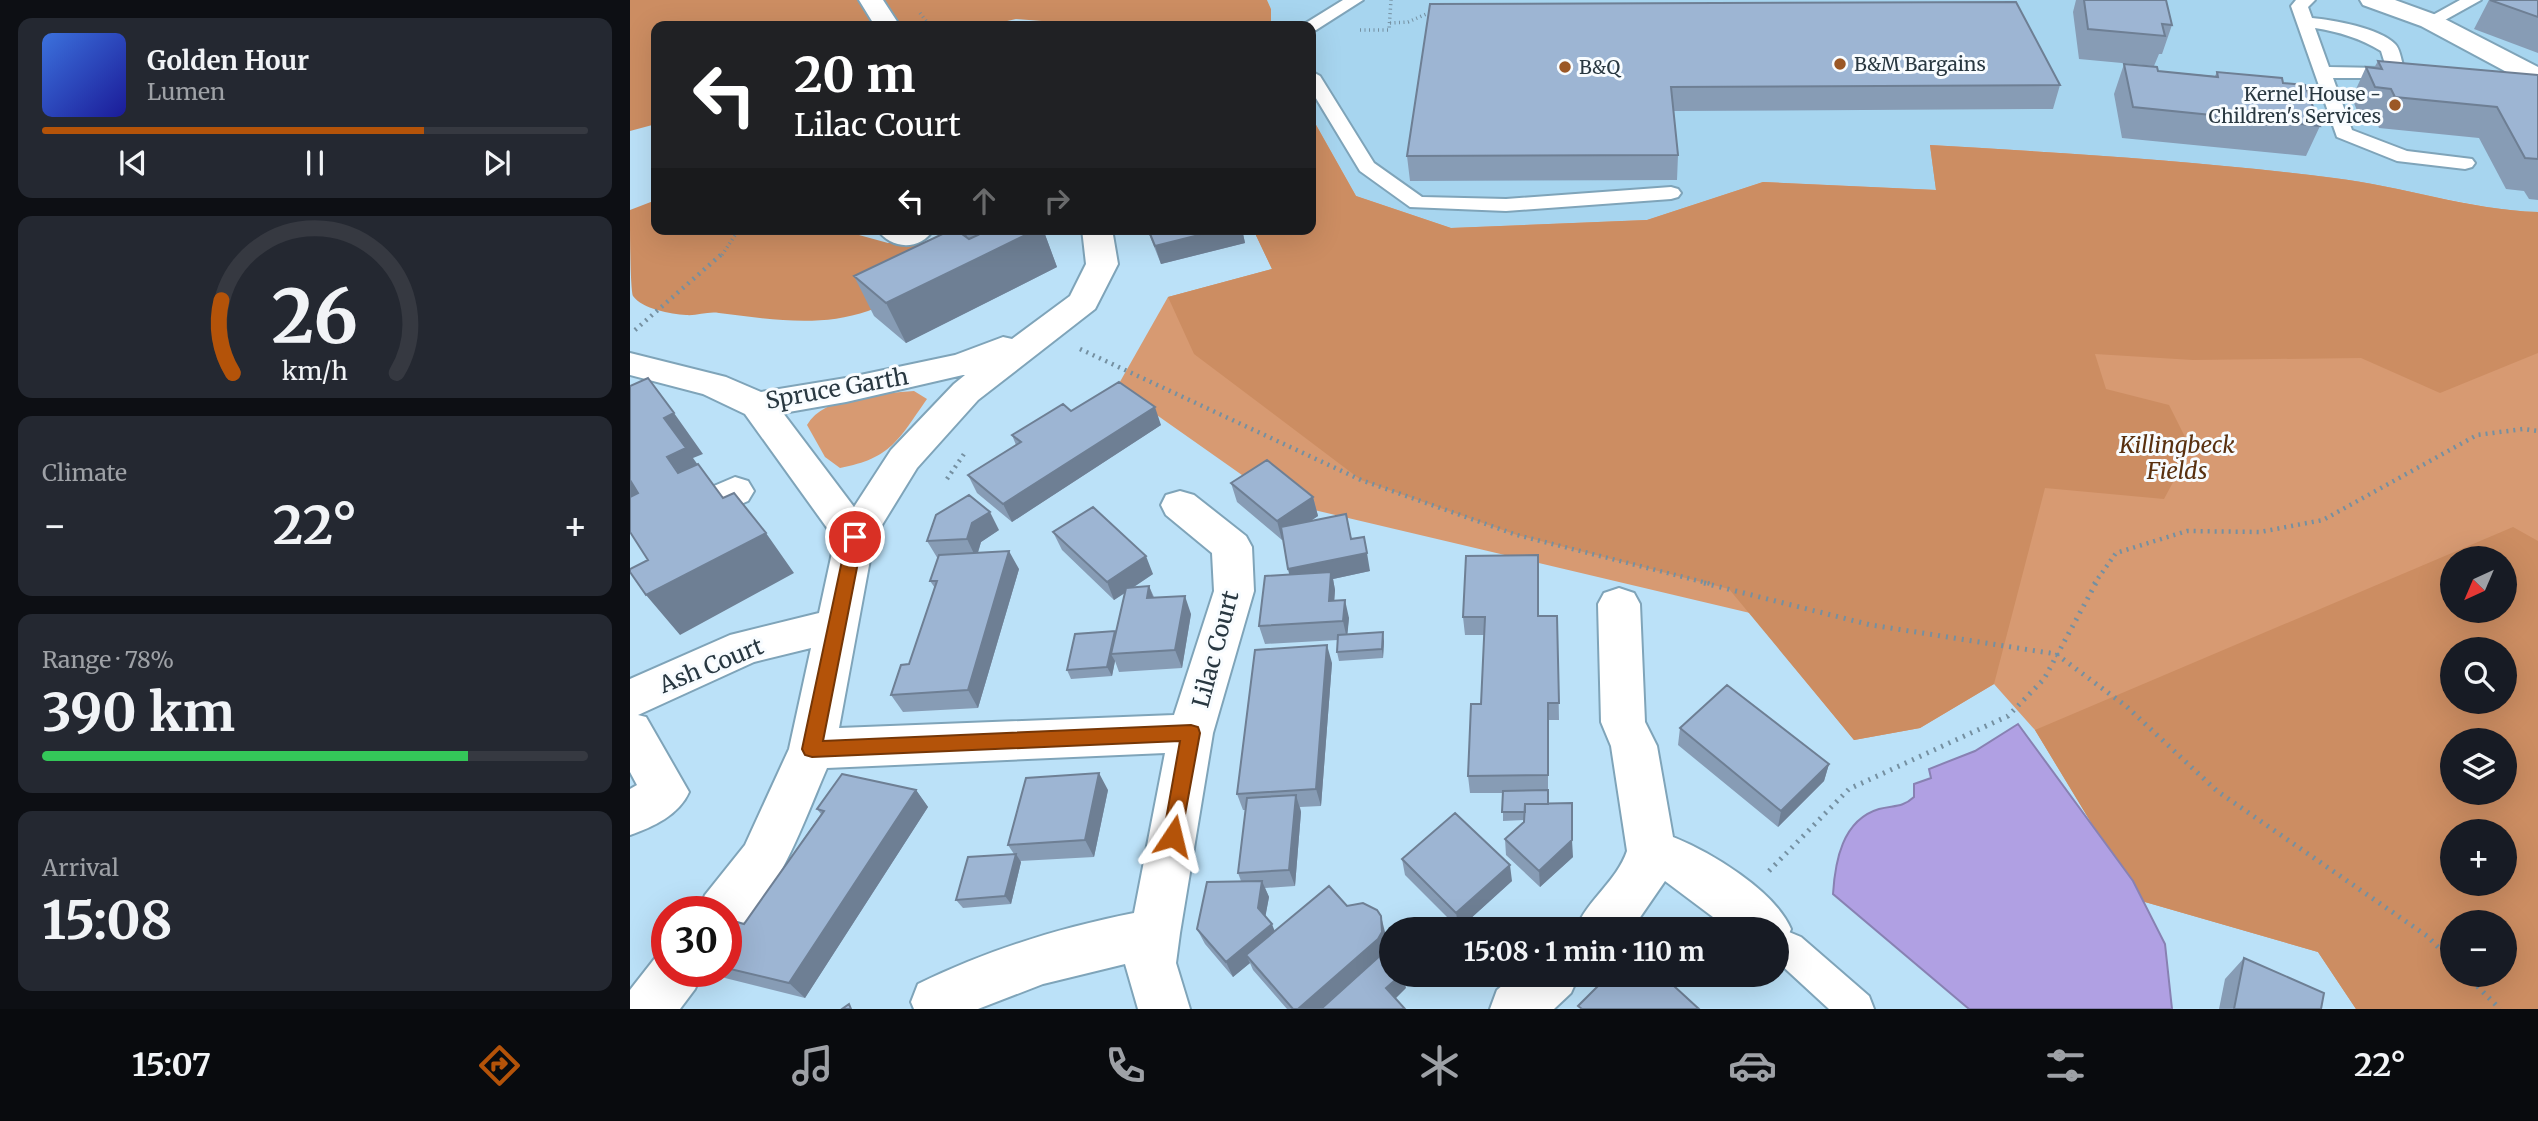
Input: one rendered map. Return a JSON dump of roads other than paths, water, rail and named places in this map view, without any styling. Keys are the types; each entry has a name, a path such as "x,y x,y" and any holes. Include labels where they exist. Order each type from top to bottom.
{"street":[{"path":"871,0 884,21"},
{"path":"2372,0 2430,21 2538,78"},
{"path":"735,896 762,861 812,749 855,537 904,459 965,391 1083,302 1102,264 1098,235"},
{"name":"Spruce Garth","path":"630,364 714,385 758,405 846,390 963,364 1044,332"},
{"path":"642,402 679,376"},
{"path":"758,405 855,537"},
{"name":"Lilac Court","path":"1164,1009 1150,963 1155,933 1191,733 1234,590 1231,547 1180,505"},
{"path":"1610,917 1644,874 1651,851 1634,746 1623,722 1619,604"},
{"name":"Ash Court","path":"630,699 745,647 835,626"},
{"path":"630,731 666,792 630,814"},
{"name":"Lilac Court","path":"812,749 1191,733"},
{"path":"1651,851 1676,860 1700,874 1751,917"},
{"path":"937,1002 983,978 1056,954 1155,933"},
{"path":"648,1009 665,987"},
{"path":"1516,1009 1540,987"}],"lane":[{"path":"1316,23 1355,0"},
{"path":"2306,0 2299,6 2344,133 2404,157 2465,163"},
{"path":"2430,21 2473,0"},
{"path":"2304,22 2335,25 2369,35 2389,48 2394,65 2385,74 2322,72"},
{"path":"1316,84 1367,167 1417,203 1506,205 1671,193"},
{"path":"1789,950 1856,1009"}],"place":[{"name":"B&M Bargains","path":"1840,64"},
{"name":"B&Q","path":"1565,67"},
{"name":"Kernel House - Children's Services","path":"2395,105"}],"park label":[{"name":"Killingbeck Fields","path":"2177,457"}]}
